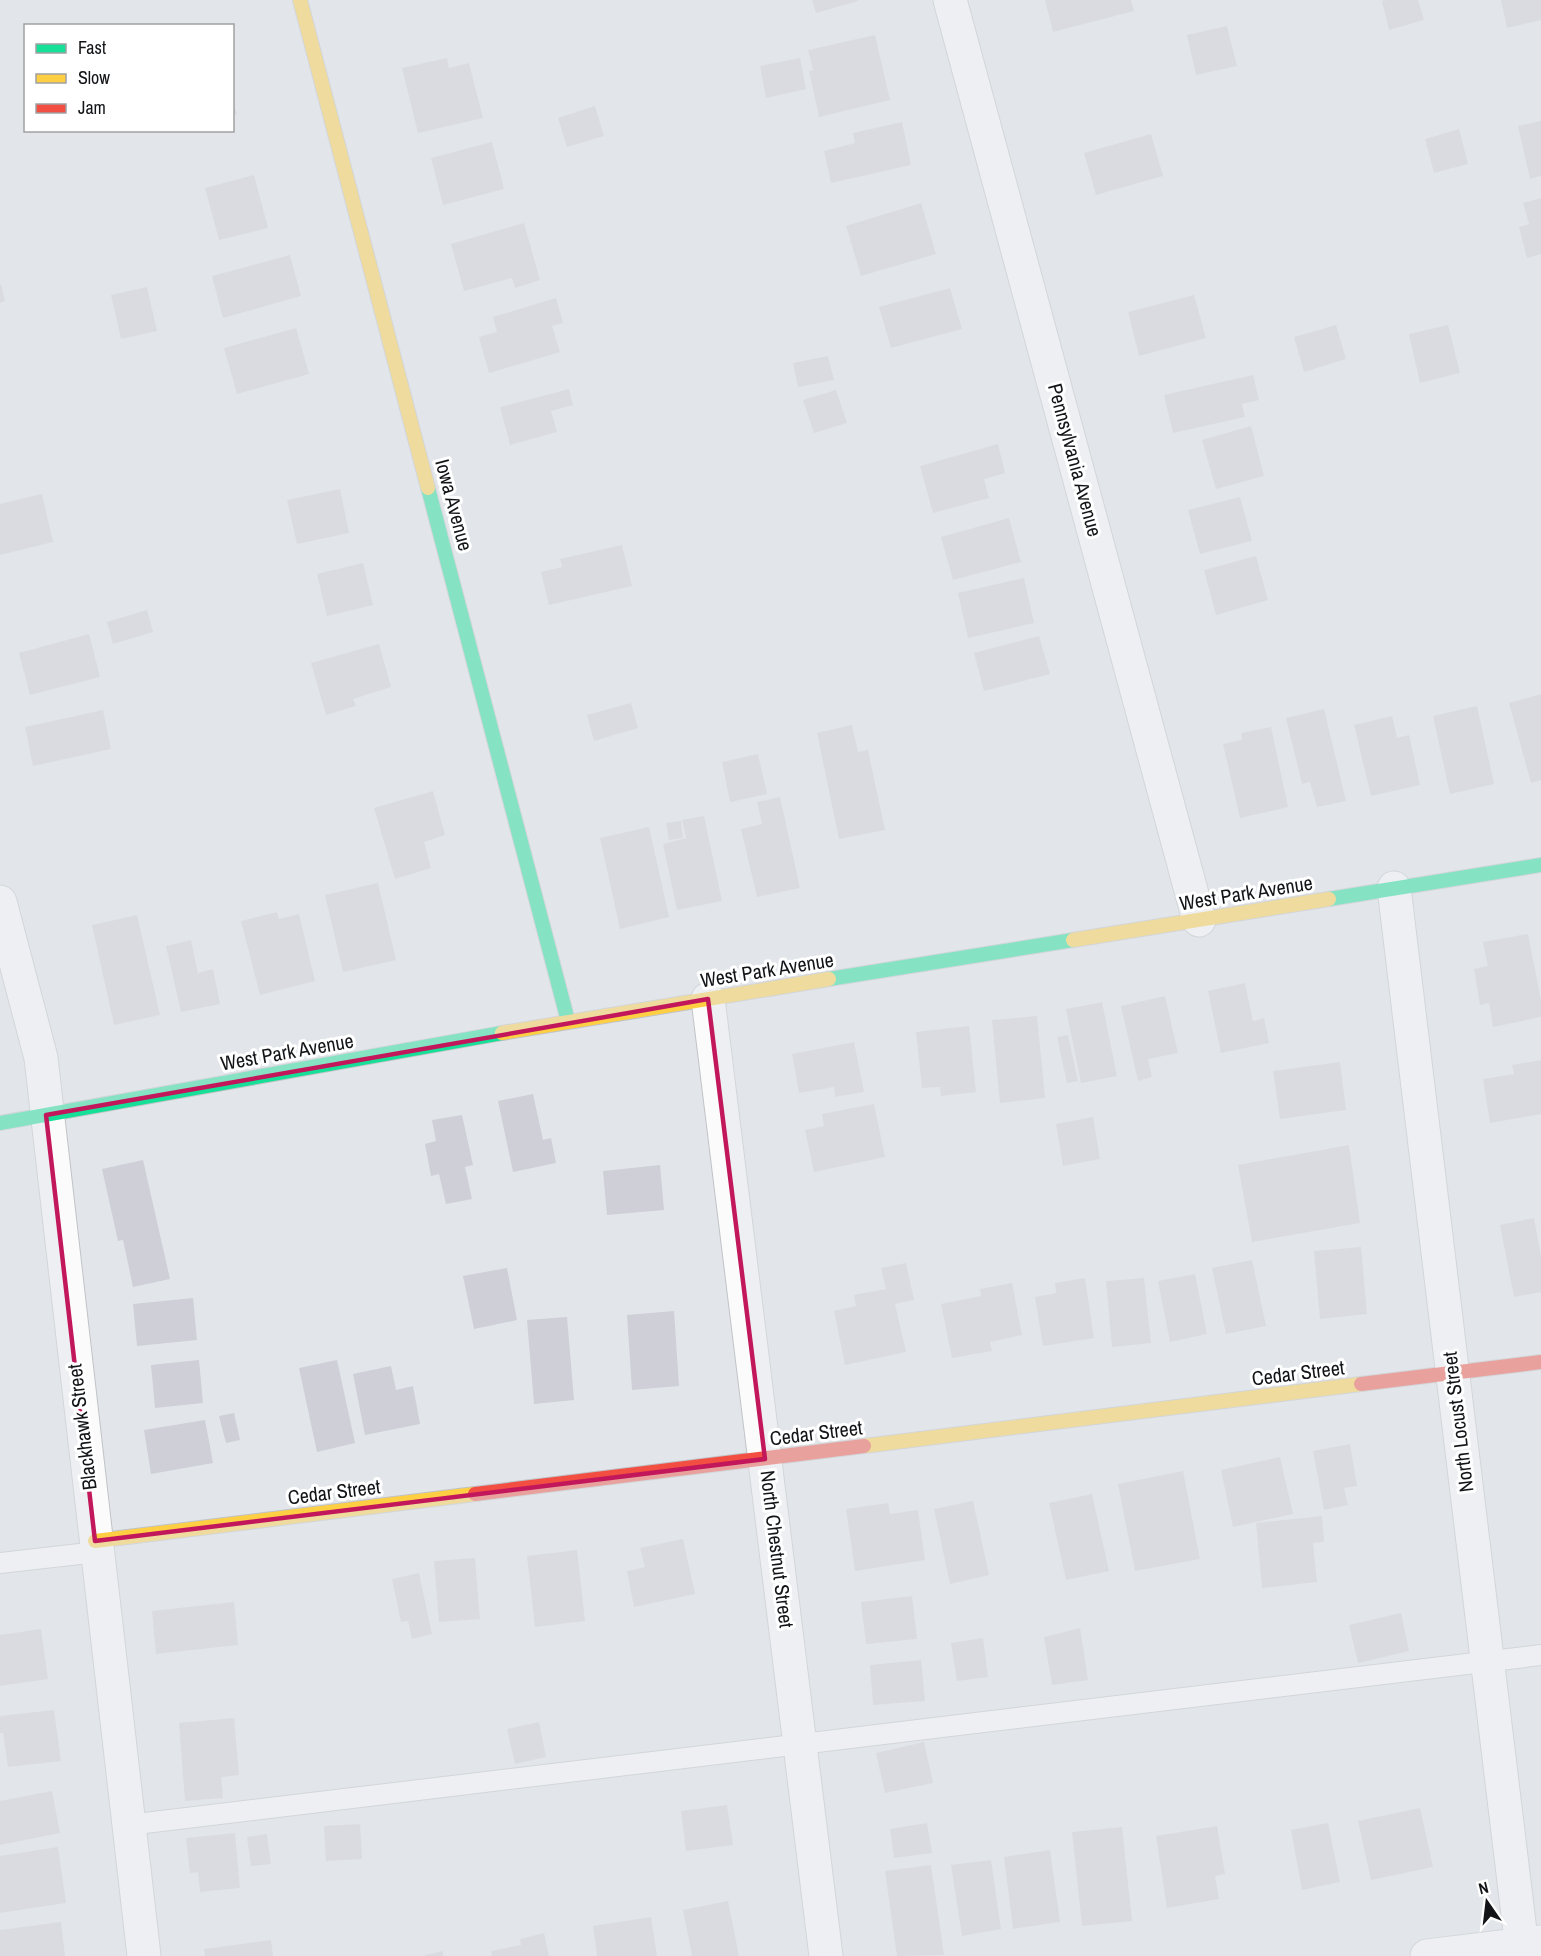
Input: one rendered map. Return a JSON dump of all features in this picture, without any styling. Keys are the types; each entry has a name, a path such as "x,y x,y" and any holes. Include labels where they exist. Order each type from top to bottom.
{"street":[{"name":"Iowa Avenue","path":"300,0 568,1021"},
{"name":"Pennsylvania Avenue","path":"950,0 1199,920"},
{"name":"West Park Avenue","path":"0,1123 568,1021 1541,865"},
{"name":"North Locust Street","path":"1394,888 1487,1661 1528,1948"},
{"name":"Blackhawk Street","path":"0,902 41,1059 144,1956"},
{"name":"North Chestnut Street","path":"708,999 826,1956"},
{"name":"Cedar Street","path":"96,1547 765,1459 1541,1362"},
{"path":"1427,1956 1528,1948"}],"lane":[{"path":"0,1563 96,1547"},
{"path":"128,1825 1541,1655"}],"highlighted area":[{"path":"708,999 765,1459 95,1541 46,1115"}],"building":[{"path":"812,0 858,0 858,1 816,13"},
{"path":"1045,0 1131,0 1134,11 1053,32"},
{"path":"1418,0 1424,20 1389,30 1382,1"},
{"path":"1501,0 1541,0 1541,20 1507,28"},
{"path":"1227,26 1237,66 1196,75 1187,35"},
{"path":"875,35 890,100 819,117 809,71 813,70 808,50"},
{"path":"447,58 449,68 469,63 483,118 418,133 402,68"},
{"path":"800,58 806,89 766,98 760,66"},
{"path":"595,106 604,136 567,147 558,118"},
{"path":"1541,121 1541,176 1530,179 1518,126"},
{"path":"902,122 911,165 831,183 824,151 855,143 853,133"},
{"path":"1459,129 1468,164 1434,173 1425,139"},
{"path":"1151,134 1163,176 1096,195 1084,153"},
{"path":"492,142 504,189 443,205 431,158"},
{"path":"254,175 268,228 219,240 205,188"},
{"path":"1541,198 1541,254 1527,258 1519,227 1529,224 1523,203"},
{"path":"921,203 936,254 861,276 846,226"},
{"path":"524,223 540,280 515,288 512,278 464,291 451,244"},
{"path":"290,255 301,296 223,318 212,276"},
{"path":"0,285 5,301 0,303"},
{"path":"147,287 157,331 121,339 111,295"},
{"path":"950,288 962,329 891,348 879,307"},
{"path":"1194,295 1206,338 1139,356 1128,312"},
{"path":"556,298 563,323 552,326 560,352 489,373 479,337 497,332 493,317"},
{"path":"1336,325 1346,359 1304,372 1294,337"},
{"path":"1448,325 1460,373 1420,383 1409,334"},
{"path":"296,328 309,374 237,394 224,348"},
{"path":"828,356 834,380 798,387 793,363"},
{"path":"1253,375 1259,400 1242,404 1245,417 1173,433 1164,395"},
{"path":"569,389 573,405 551,411 557,432 510,445 500,407"},
{"path":"836,390 847,423 814,433 803,400"},
{"path":"1251,426 1264,476 1216,489 1202,440"},
{"path":"998,444 1005,473 984,479 989,498 933,513 920,466"},
{"path":"340,489 349,533 297,544 287,500"},
{"path":"42,494 53,542 0,555 0,504"},
{"path":"1240,497 1252,541 1200,554 1188,510"},
{"path":"1009,518 1021,562 953,580 941,537"},
{"path":"622,545 632,586 549,605 541,572 562,567 560,559"},
{"path":"1256,556 1268,600 1216,615 1204,570"},
{"path":"363,563 373,605 327,616 317,574"},
{"path":"1024,578 1034,623 968,638 958,593"},
{"path":"147,610 153,632 113,644 107,622"},
{"path":"89,634 100,677 30,695 19,653"},
{"path":"1039,636 1050,674 984,691 974,653"},
{"path":"379,644 391,687 353,699 356,706 326,715 311,663"},
{"path":"1541,694 1541,780 1531,783 1509,703"},
{"path":"631,703 638,728 594,741 587,715"},
{"path":"1477,706 1494,784 1450,794 1433,716"},
{"path":"1324,709 1346,801 1317,807 1310,782 1302,784 1286,718"},
{"path":"103,710 111,749 33,766 25,727"},
{"path":"1392,716 1397,738 1409,735 1420,785 1371,796 1354,725"},
{"path":"852,725 858,752 868,750 885,830 839,839 817,733"},
{"path":"1271,727 1288,807 1240,818 1223,744 1242,740 1241,733"},
{"path":"758,754 767,794 730,802 722,762"},
{"path":"433,791 445,835 424,842 431,868 395,879 374,808"},
{"path":"780,797 800,888 757,897 741,829 762,824 757,802"},
{"path":"704,816 722,901 677,910 663,844 686,838 682,820"},
{"path":"681,821 683,838 669,840 666,823"},
{"path":"649,827 669,917 620,929 600,838"},
{"path":"378,883 396,960 343,972 325,895"},
{"path":"277,912 279,919 299,914 315,981 260,995 241,921"},
{"path":"137,915 160,1015 114,1025 92,925"},
{"path":"1528,934 1541,1000 1541,1017 1493,1027 1489,1003 1480,1005 1474,969 1488,966 1483,942"},
{"path":"191,940 198,973 213,969 220,1004 181,1012 166,946"},
{"path":"1245,983 1253,1021 1264,1018 1269,1043 1221,1053 1208,991"},
{"path":"1165,996 1178,1053 1148,1059 1152,1077 1138,1081 1121,1006"},
{"path":"1102,1002 1117,1076 1081,1083 1066,1009"},
{"path":"1037,1016 1045,1098 1000,1103 992,1020"},
{"path":"969,1026 976,1092 941,1096 940,1087 922,1088 916,1032"},
{"path":"1068,1035 1078,1081 1067,1083 1057,1037"},
{"path":"854,1042 864,1092 835,1097 834,1087 799,1093 792,1054"},
{"path":"1541,1060 1541,1114 1490,1123 1483,1079 1514,1074 1512,1065"},
{"path":"1340,1062 1346,1110 1280,1119 1273,1071"},
{"path":"533,1094 543,1140 551,1138 556,1163 513,1172 498,1101"},
{"path":"874,1104 885,1157 814,1172 805,1130 824,1126 822,1114"},
{"path":"462,1115 473,1165 465,1167 472,1199 446,1204 439,1174 431,1176 425,1144 436,1141 432,1120"},
{"path":"1093,1117 1100,1159 1063,1166 1056,1124"},
{"path":"1349,1145 1360,1223 1252,1242 1238,1165"},
{"path":"143,1160 170,1279 133,1287 123,1240 118,1241 102,1169"},
{"path":"660,1165 664,1210 607,1215 603,1171"},
{"path":"1534,1218 1541,1256 1541,1292 1514,1297 1500,1225"},
{"path":"1361,1247 1367,1314 1320,1319 1314,1251"},
{"path":"1252,1260 1266,1326 1226,1334 1212,1268"},
{"path":"906,1263 914,1300 895,1304 906,1352 845,1365 834,1311 856,1306 854,1295 886,1289 881,1268"},
{"path":"507,1268 517,1320 474,1329 463,1276"},
{"path":"1195,1274 1207,1334 1170,1342 1158,1281"},
{"path":"1085,1278 1094,1338 1043,1346 1035,1297 1056,1293 1055,1283"},
{"path":"1144,1278 1151,1343 1112,1347 1106,1281"},
{"path":"1012,1283 1022,1335 990,1342 992,1351 952,1358 941,1304 981,1296 980,1289"},
{"path":"193,1298 197,1340 137,1346 133,1304"},
{"path":"674,1311 679,1386 632,1390 627,1315"},
{"path":"567,1317 574,1400 534,1404 527,1320"},
{"path":"199,1360 203,1403 155,1408 151,1365"},
{"path":"337,1360 355,1443 317,1452 299,1368"},
{"path":"391,1366 396,1390 413,1386 420,1424 365,1435 353,1374"},
{"path":"234,1413 240,1440 226,1443 219,1416"},
{"path":"205,1420 213,1463 151,1474 144,1430"},
{"path":"1350,1444 1357,1486 1344,1488 1348,1505 1324,1510 1313,1451"},
{"path":"1280,1457 1293,1514 1233,1527 1221,1470"},
{"path":"1183,1471 1200,1559 1135,1571 1118,1484"},
{"path":"1092,1494 1109,1571 1066,1580 1049,1503"},
{"path":"973,1501 989,1575 950,1584 934,1509"},
{"path":"888,1503 890,1514 918,1510 925,1560 855,1571 846,1509"},
{"path":"1322,1516 1324,1542 1313,1543 1317,1582 1262,1588 1256,1523"},
{"path":"683,1539 695,1594 634,1607 627,1571 645,1567 640,1548"},
{"path":"577,1550 585,1621 535,1627 527,1556"},
{"path":"475,1558 480,1619 439,1622 434,1561"},
{"path":"419,1573 432,1634 412,1639 408,1621 401,1622 392,1579"},
{"path":"912,1596 917,1639 866,1644 861,1602"},
{"path":"234,1602 238,1645 156,1654 152,1611"},
{"path":"1401,1613 1409,1651 1358,1663 1349,1625"},
{"path":"1080,1628 1088,1680 1052,1685 1044,1637"},
{"path":"41,1629 48,1679 0,1686 0,1635"},
{"path":"983,1638 988,1677 957,1681 951,1643"},
{"path":"921,1660 925,1701 873,1705 870,1665"},
{"path":"54,1710 61,1761 8,1767 3,1733 0,1733 0,1716"},
{"path":"234,1718 239,1775 221,1777 223,1798 185,1801 179,1723"},
{"path":"539,1722 546,1757 515,1764 507,1729"},
{"path":"924,1742 933,1783 885,1793 876,1753"},
{"path":"52,1791 60,1833 0,1845 0,1801"},
{"path":"727,1805 733,1845 686,1851 681,1811"},
{"path":"1420,1808 1433,1867 1371,1880 1358,1821"},
{"path":"927,1823 932,1853 894,1858 890,1829"},
{"path":"1328,1823 1340,1882 1302,1890 1291,1830"},
{"path":"360,1824 362,1859 326,1861 324,1826"},
{"path":"1217,1826 1225,1874 1215,1876 1219,1899 1167,1908 1156,1836"},
{"path":"1122,1827 1132,1921 1082,1926 1072,1832"},
{"path":"235,1833 240,1888 200,1892 198,1872 190,1873 186,1838"},
{"path":"267,1834 271,1864 251,1866 247,1837"},
{"path":"58,1847 66,1903 0,1913 0,1856"},
{"path":"1050,1850 1060,1922 1013,1929 1004,1857"},
{"path":"991,1860 1001,1929 962,1936 951,1865"},
{"path":"931,1865 944,1955 897,1956 885,1871"},
{"path":"728,1901 739,1956 692,1956 683,1910"},
{"path":"651,1917 657,1956 597,1956 593,1926"},
{"path":"61,1922 65,1956 0,1956 0,1930"},
{"path":"544,1933 549,1956 492,1956 491,1951 521,1945 520,1939"},
{"path":"271,1940 273,1956 205,1956 204,1949"},
{"path":"443,1951 443,1956 425,1956 425,1955"}],"traffic: fast":[{"path":"428,488 568,1021"},
{"path":"1329,899 1541,865"},
{"path":"829,979 1073,940"},
{"path":"0,1123 502,1033"}],"traffic: slow":[{"path":"300,0 428,488"},
{"path":"1073,940 1329,899"},
{"path":"502,1033 829,979"},
{"path":"864,1446 1361,1384"},
{"path":"95,1541 475,1494"}],"traffic: jam":[{"path":"1361,1384 1541,1362"},
{"path":"475,1494 864,1446"}]}
